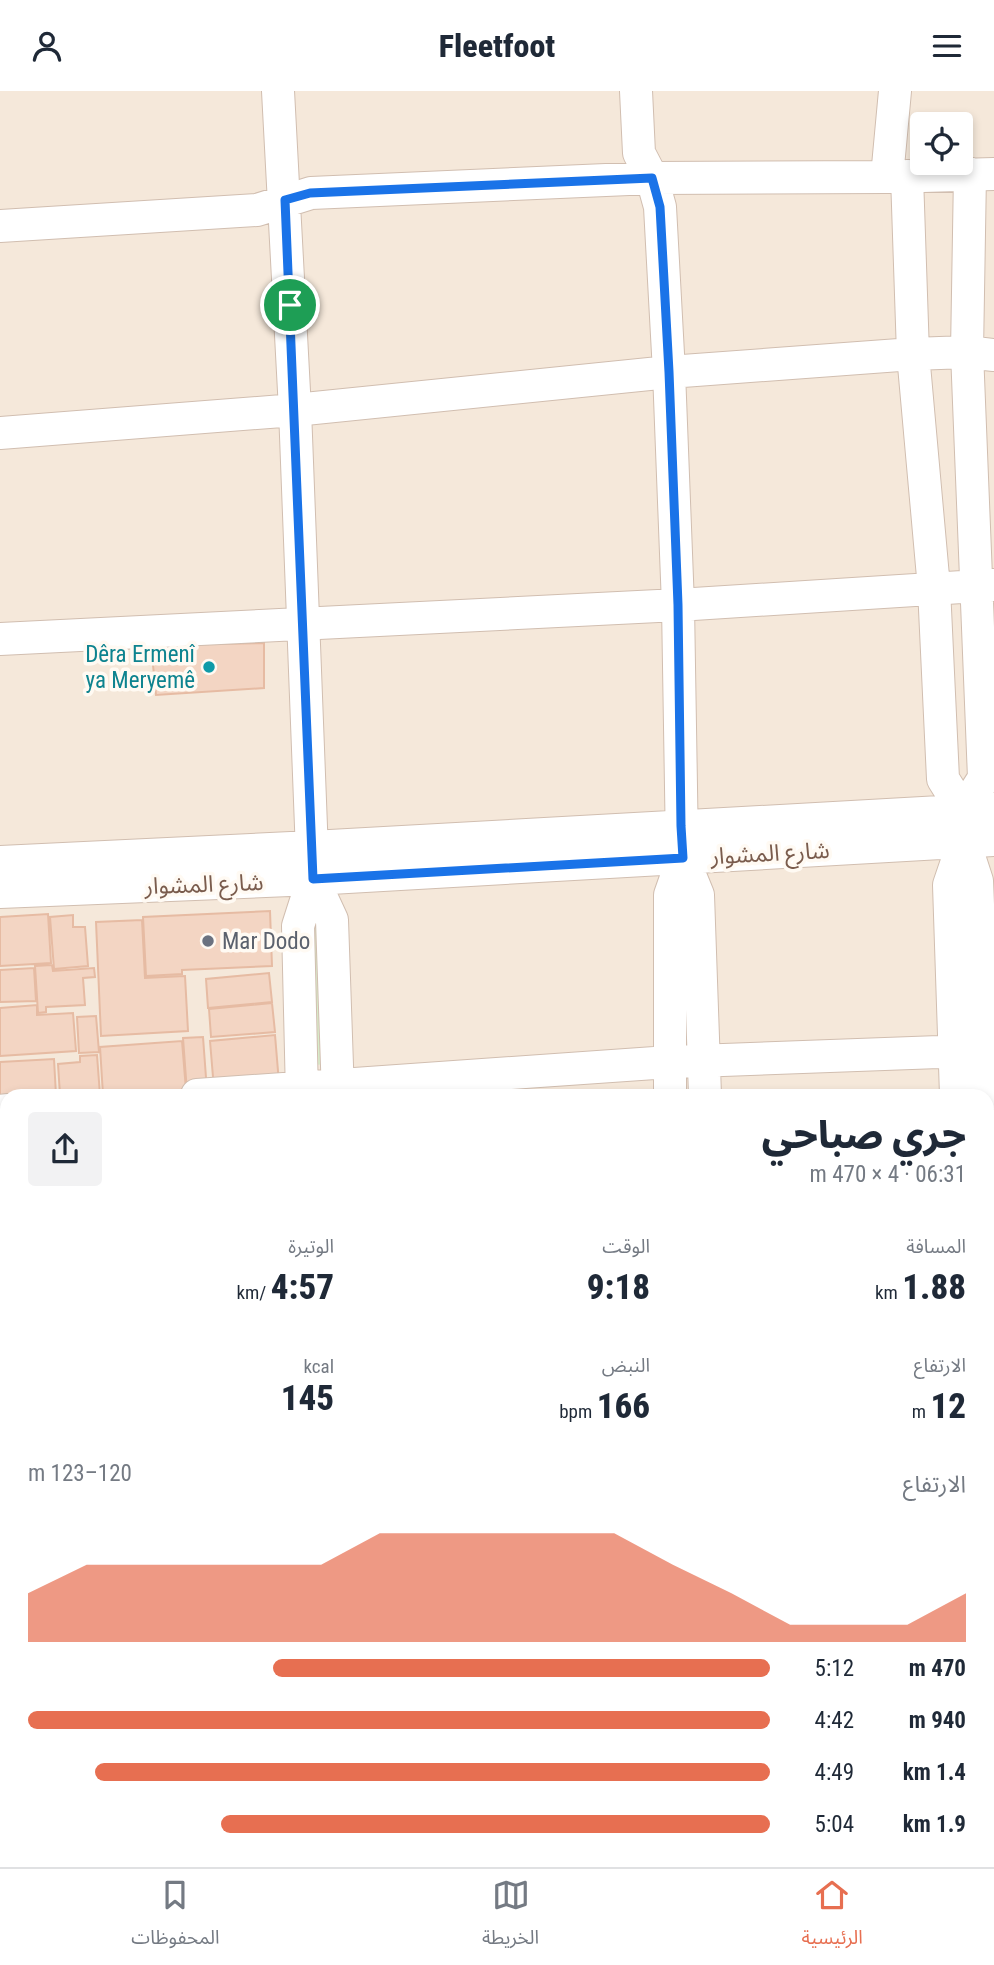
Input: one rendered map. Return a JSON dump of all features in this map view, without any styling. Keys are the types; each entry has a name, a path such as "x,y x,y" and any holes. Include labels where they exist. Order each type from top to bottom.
{"street":[{"path":"278,91 295,410 313,879 298,926 302,1089"},
{"path":"636,91 639,153 652,178 660,207 678,605 681,826 683,858 698,895 705,1089"},
{"path":"895,91 897,177 934,588 943,779 979,825"},
{"path":"0,226 257,210 310,193 652,178 982,174 980,353 985,586 984,778 976,881 978,1051 985,1089"},
{"path":"0,433 295,410 669,372 913,354 980,353"},
{"path":"0,639 678,605 985,586"},
{"name":"شارع المشوار","path":"0,862 681,826 979,825"},
{"name":"شارع المشوار","path":"0,892 313,879 683,858 979,825"},
{"path":"670,1089 670,895 683,858"},
{"path":"313,879 332,920 338,1089"},
{"path":"350,1089 669,1062 978,1051"},
{"path":"959,1089 978,1051"}],"shaded area":[{"path":"0,91 994,91 994,1089 0,1089"}],"green space":[{"path":"323,923 328,1064 314,1065 309,924"}],"building":[{"name":"Dêra Ermenî ya Meryemê","path":"264,643 264,688 156,695 151,645"},
{"name":"Mar Dodo","path":"270,911 272,966 182,970 182,974 146,976 143,917"},
{"path":"48,914 51,963 0,966 0,917"},
{"path":"73,915 73,927 85,927 88,966 54,969 50,917"},
{"path":"142,920 145,978 185,976 188,1031 101,1036 96,922"},
{"path":"52,965 53,971 94,968 95,977 83,978 85,1005 46,1007 46,1012 38,1013 35,966"},
{"path":"34,968 36,1001 0,1002 0,970"},
{"path":"269,973 272,1002 208,1008 206,979"},
{"path":"272,1003 275,1032 211,1037 209,1009"},
{"path":"37,1005 37,1015 73,1013 76,1051 0,1056 0,1008"},
{"path":"96,1016 99,1052 79,1053 77,1017"},
{"path":"275,1035 279,1083 214,1089 210,1041"},
{"path":"203,1037 207,1089 187,1089 183,1038"},
{"path":"182,1041 186,1089 103,1089 100,1047"},
{"path":"97,1055 100,1089 60,1089 58,1064 80,1062 80,1056"},
{"path":"54,1059 56,1089 0,1089 0,1062"}],"place":[{"name":"Dêra Ermenî ya Meryemê","path":"209,667"},
{"name":"Mar Dodo","path":"208,941"}],"route":[{"path":"652,178 660,207 669,372 678,605 683,858 313,879 290,305 285,200 310,193 652,178"}]}
